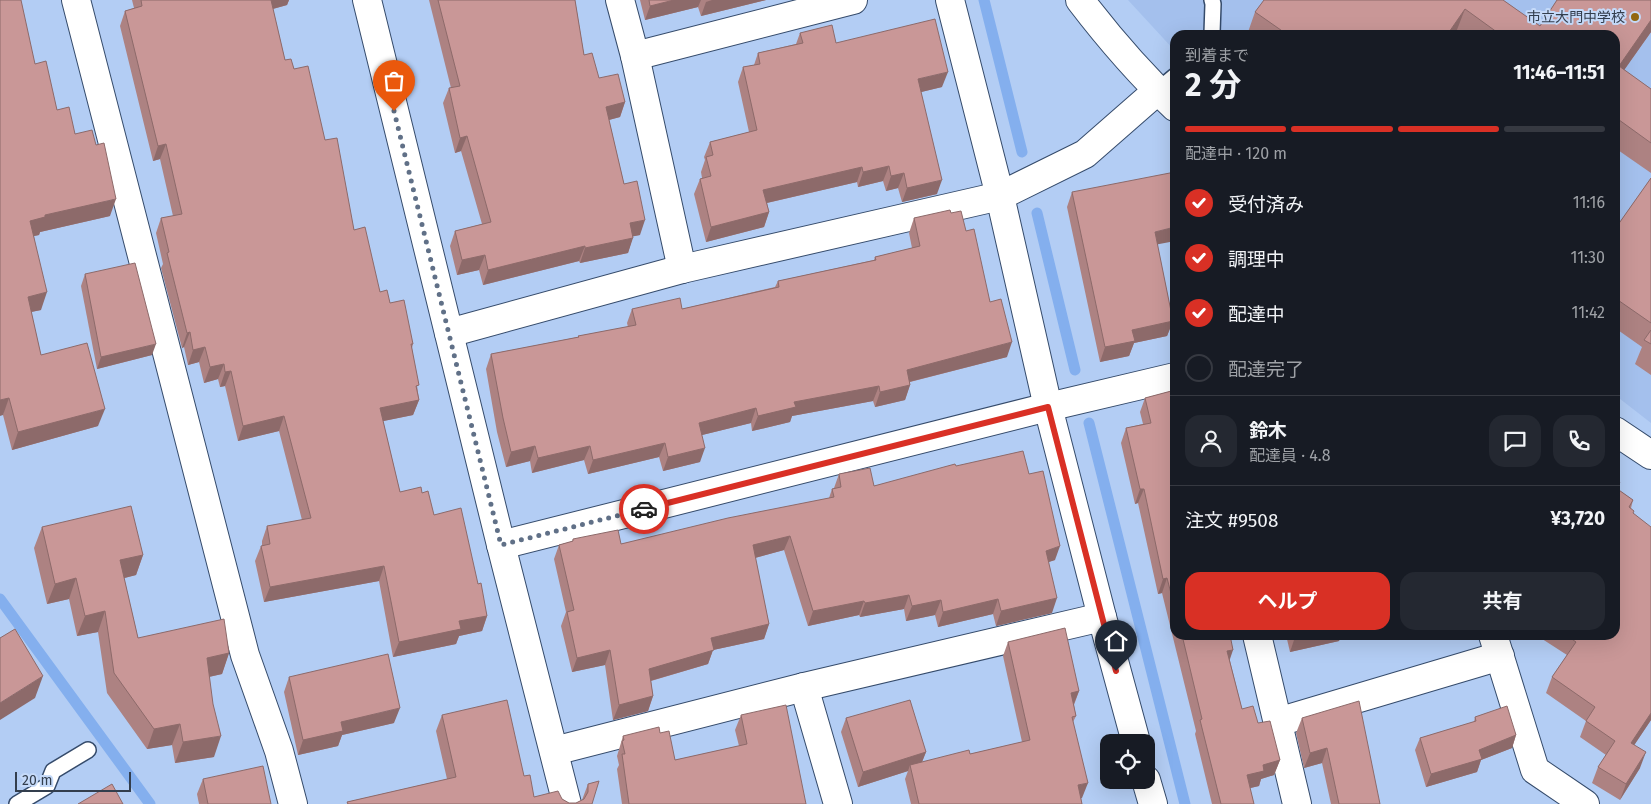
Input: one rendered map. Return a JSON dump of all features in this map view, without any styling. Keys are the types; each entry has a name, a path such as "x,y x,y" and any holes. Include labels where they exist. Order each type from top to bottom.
{"street":[{"path":"76,0 245,655 279,751 293,804"},
{"path":"367,0 501,545 567,804"},
{"path":"620,0 635,56 682,269"},
{"path":"635,56 853,0"},
{"path":"950,0 1000,196 1048,407 1134,734"},
{"path":"449,333 682,269 1000,196 1084,154 1169,91 1110,40 1080,0"},
{"path":"501,545 1048,407 1170,378"},
{"path":"1620,434 1651,455"},
{"path":"554,750 804,687 1102,617"},
{"path":"1258,640 1296,804"},
{"path":"1278,722 1496,645 1535,770 1585,804"},
{"path":"804,687 838,804"},
{"path":"1149,789 1153,804"}],"lane":[{"path":"1212,0 1212,30"},
{"path":"17,804 47,786 53,771 88,750"}],"shaded area":[{"path":"1128,0 1651,0 1651,423 1620,399 1620,30 1170,30 1170,46"}],"building":[{"path":"0,0 21,0 35,64 46,61 57,110 69,107 75,134 92,130 96,145 104,143 116,199 45,215 45,217 30,221 47,292 28,297 41,355 87,343 105,409 18,432 9,398 0,400"},
{"path":"141,0 271,0 285,60 291,59 294,69 308,66 325,140 337,138 354,230 365,227 380,292 387,290 390,303 404,300 413,344 411,344 419,385 416,386 419,400 380,408 400,492 421,487 422,493 428,491 434,515 461,508 478,584 481,583 487,616 459,621 461,629 399,642 384,566 270,587 261,546 270,544 267,526 311,518 284,416 243,426 231,371 225,372 224,364 210,367 205,347 193,350 190,332 187,333 167,253 169,252 161,218 182,214 166,144 158,146 125,11 142,6"},
{"path":"438,0 575,0 584,55 592,53 599,78 618,74 625,102 606,107 624,184 637,181 645,220 630,223 633,238 585,248 585,246 488,270 485,255 462,260 455,231 491,222 467,136 460,138 449,88 460,86"},
{"path":"649,0 674,0 650,6"},
{"path":"1264,0 1503,0 1540,26 1557,0 1651,0 1651,20 1620,65 1620,30 1494,30 1465,9 1450,30 1281,30 1255,12"},
{"path":"935,19 948,72 918,79 942,180 907,188 904,173 891,176 889,166 863,172 862,167 763,190 769,212 711,227 700,179 711,176 706,157 713,155 710,142 757,130 743,67 760,64 758,53 803,43 800,33 832,25 836,43"},
{"path":"1620,67 1651,89 1651,143 1620,121"},
{"path":"1170,173 1170,228 1155,232 1170,306 1170,322 1132,330 1135,341 1105,347 1072,192"},
{"path":"1651,178 1651,323 1620,301 1620,222"},
{"path":"950,210 951,213 961,211 966,231 974,229 990,302 1001,299 1012,342 907,370 910,385 880,392 879,386 794,402 796,407 758,416 756,408 699,423 705,448 668,457 665,443 593,460 590,446 538,458 535,446 511,452 491,354 636,325 632,309 680,298 682,309 779,287 778,281 876,260 875,257 920,246 914,218"},
{"path":"135,263 156,344 101,357 85,274"},
{"path":"1651,330 1651,344 1644,340"},
{"path":"1170,391 1170,590 1167,578 1163,579 1144,489 1140,489 1126,428 1151,423 1145,398"},
{"path":"1023,451 1029,474 1043,471 1060,546 1046,551 1057,598 1001,611 998,599 943,612 941,600 912,606 909,595 813,611 790,536 753,545 769,624 711,638 714,650 649,669 653,696 619,705 610,650 577,658 567,612 574,610 559,545 573,541 573,539 618,530 621,544 728,518 834,497 832,489 841,487 839,474 870,468 874,486 955,464 956,466"},
{"path":"1620,491 1633,500 1629,507 1634,511 1633,513 1651,527 1651,713 1631,743 1646,752 1626,784 1598,767 1615,741 1586,721 1595,707 1552,677 1576,642 1573,640 1620,640"},
{"path":"131,506 143,555 120,560 138,638 224,619 229,653 207,658 213,704 221,736 183,742 180,724 154,729 114,673 105,611 85,616 76,578 55,584 42,527"},
{"path":"1065,628 1079,691 1071,693 1076,716 1072,717 1088,783 1078,785 1082,804 919,804 910,765 969,750 970,754 1030,740 1008,642"},
{"path":"15,629 43,676 0,703 0,638"},
{"path":"1183,640 1231,640 1233,650 1227,651 1242,709 1253,706 1258,723 1270,721 1280,760 1263,765 1264,771 1247,775 1254,804 1221,804 1200,720 1202,719"},
{"path":"388,654 400,708 341,722 343,731 303,740 289,677"},
{"path":"507,700 524,776 530,775 534,797 558,791 562,799 569,803 576,803 584,799 588,792 588,784 599,781 592,804 348,804 347,802 456,777 442,715"},
{"path":"910,700 926,752 863,772 846,718"},
{"path":"1359,701 1380,804 1339,804 1327,748 1310,753 1302,718"},
{"path":"786,705 806,804 629,804 622,754 625,754 622,741 624,740 623,736 659,727 660,733 669,731 675,760 747,744 741,715"},
{"path":"1507,706 1516,735 1479,750 1482,759 1431,774 1420,738 1476,721 1475,717"},
{"path":"263,766 271,804 208,804 203,779"},
{"path":"112,784 123,804 78,804"}],"waterway":[{"path":"984,0 1022,152"},
{"path":"1037,213 1075,370"},
{"path":"1089,423 1185,804"},
{"path":"0,599 150,804"}],"way so far":[{"path":"394,111 501,545 644,509"}],"place":[{"name":"市立大門中学校","path":"1635,17"}],"route":[{"path":"644,509 1048,407 1116,671"}]}
